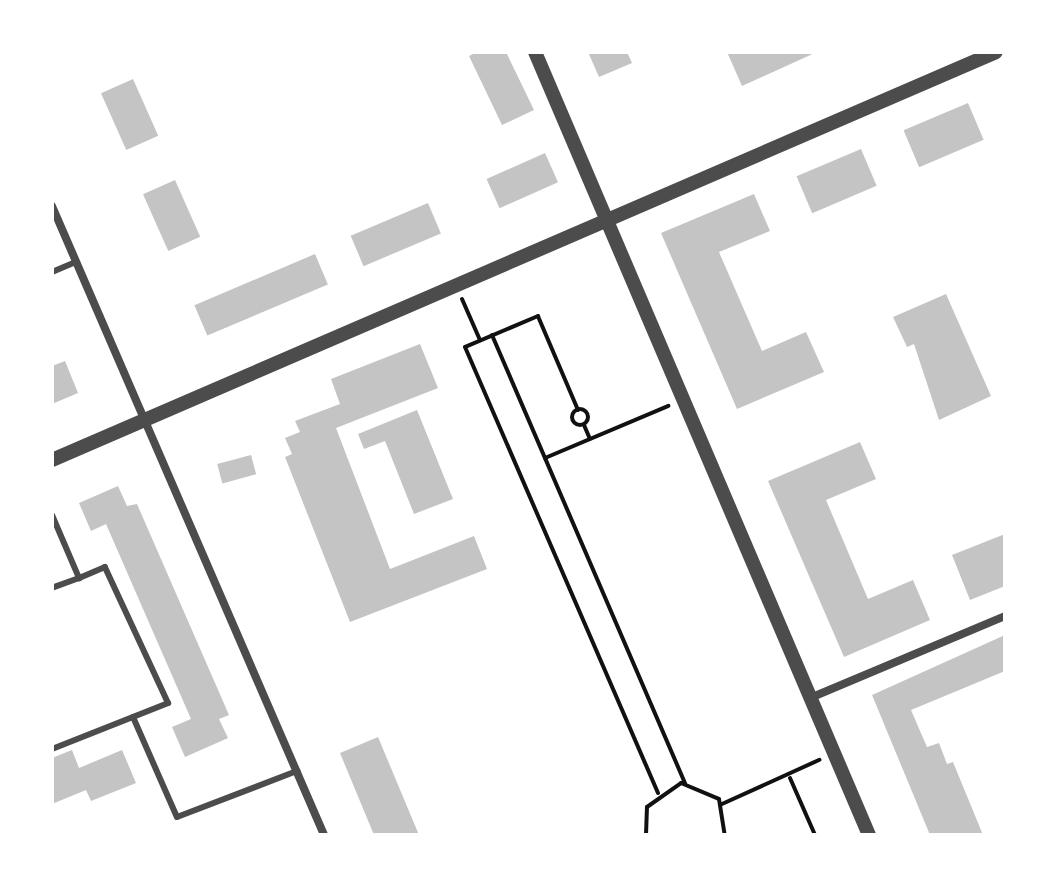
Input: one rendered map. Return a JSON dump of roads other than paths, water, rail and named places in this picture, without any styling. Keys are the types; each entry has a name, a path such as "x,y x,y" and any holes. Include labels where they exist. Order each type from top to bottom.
{"street":[{"path":"535,52 869,835"},
{"path":"52,460 996,52"},
{"path":"52,206 324,835"},
{"path":"809,699 1005,616"}],"lane":[{"path":"52,272 75,262"},
{"path":"52,515 79,578"},
{"path":"52,588 105,567 168,703 52,749"},
{"path":"133,717 177,817 297,771"}]}
